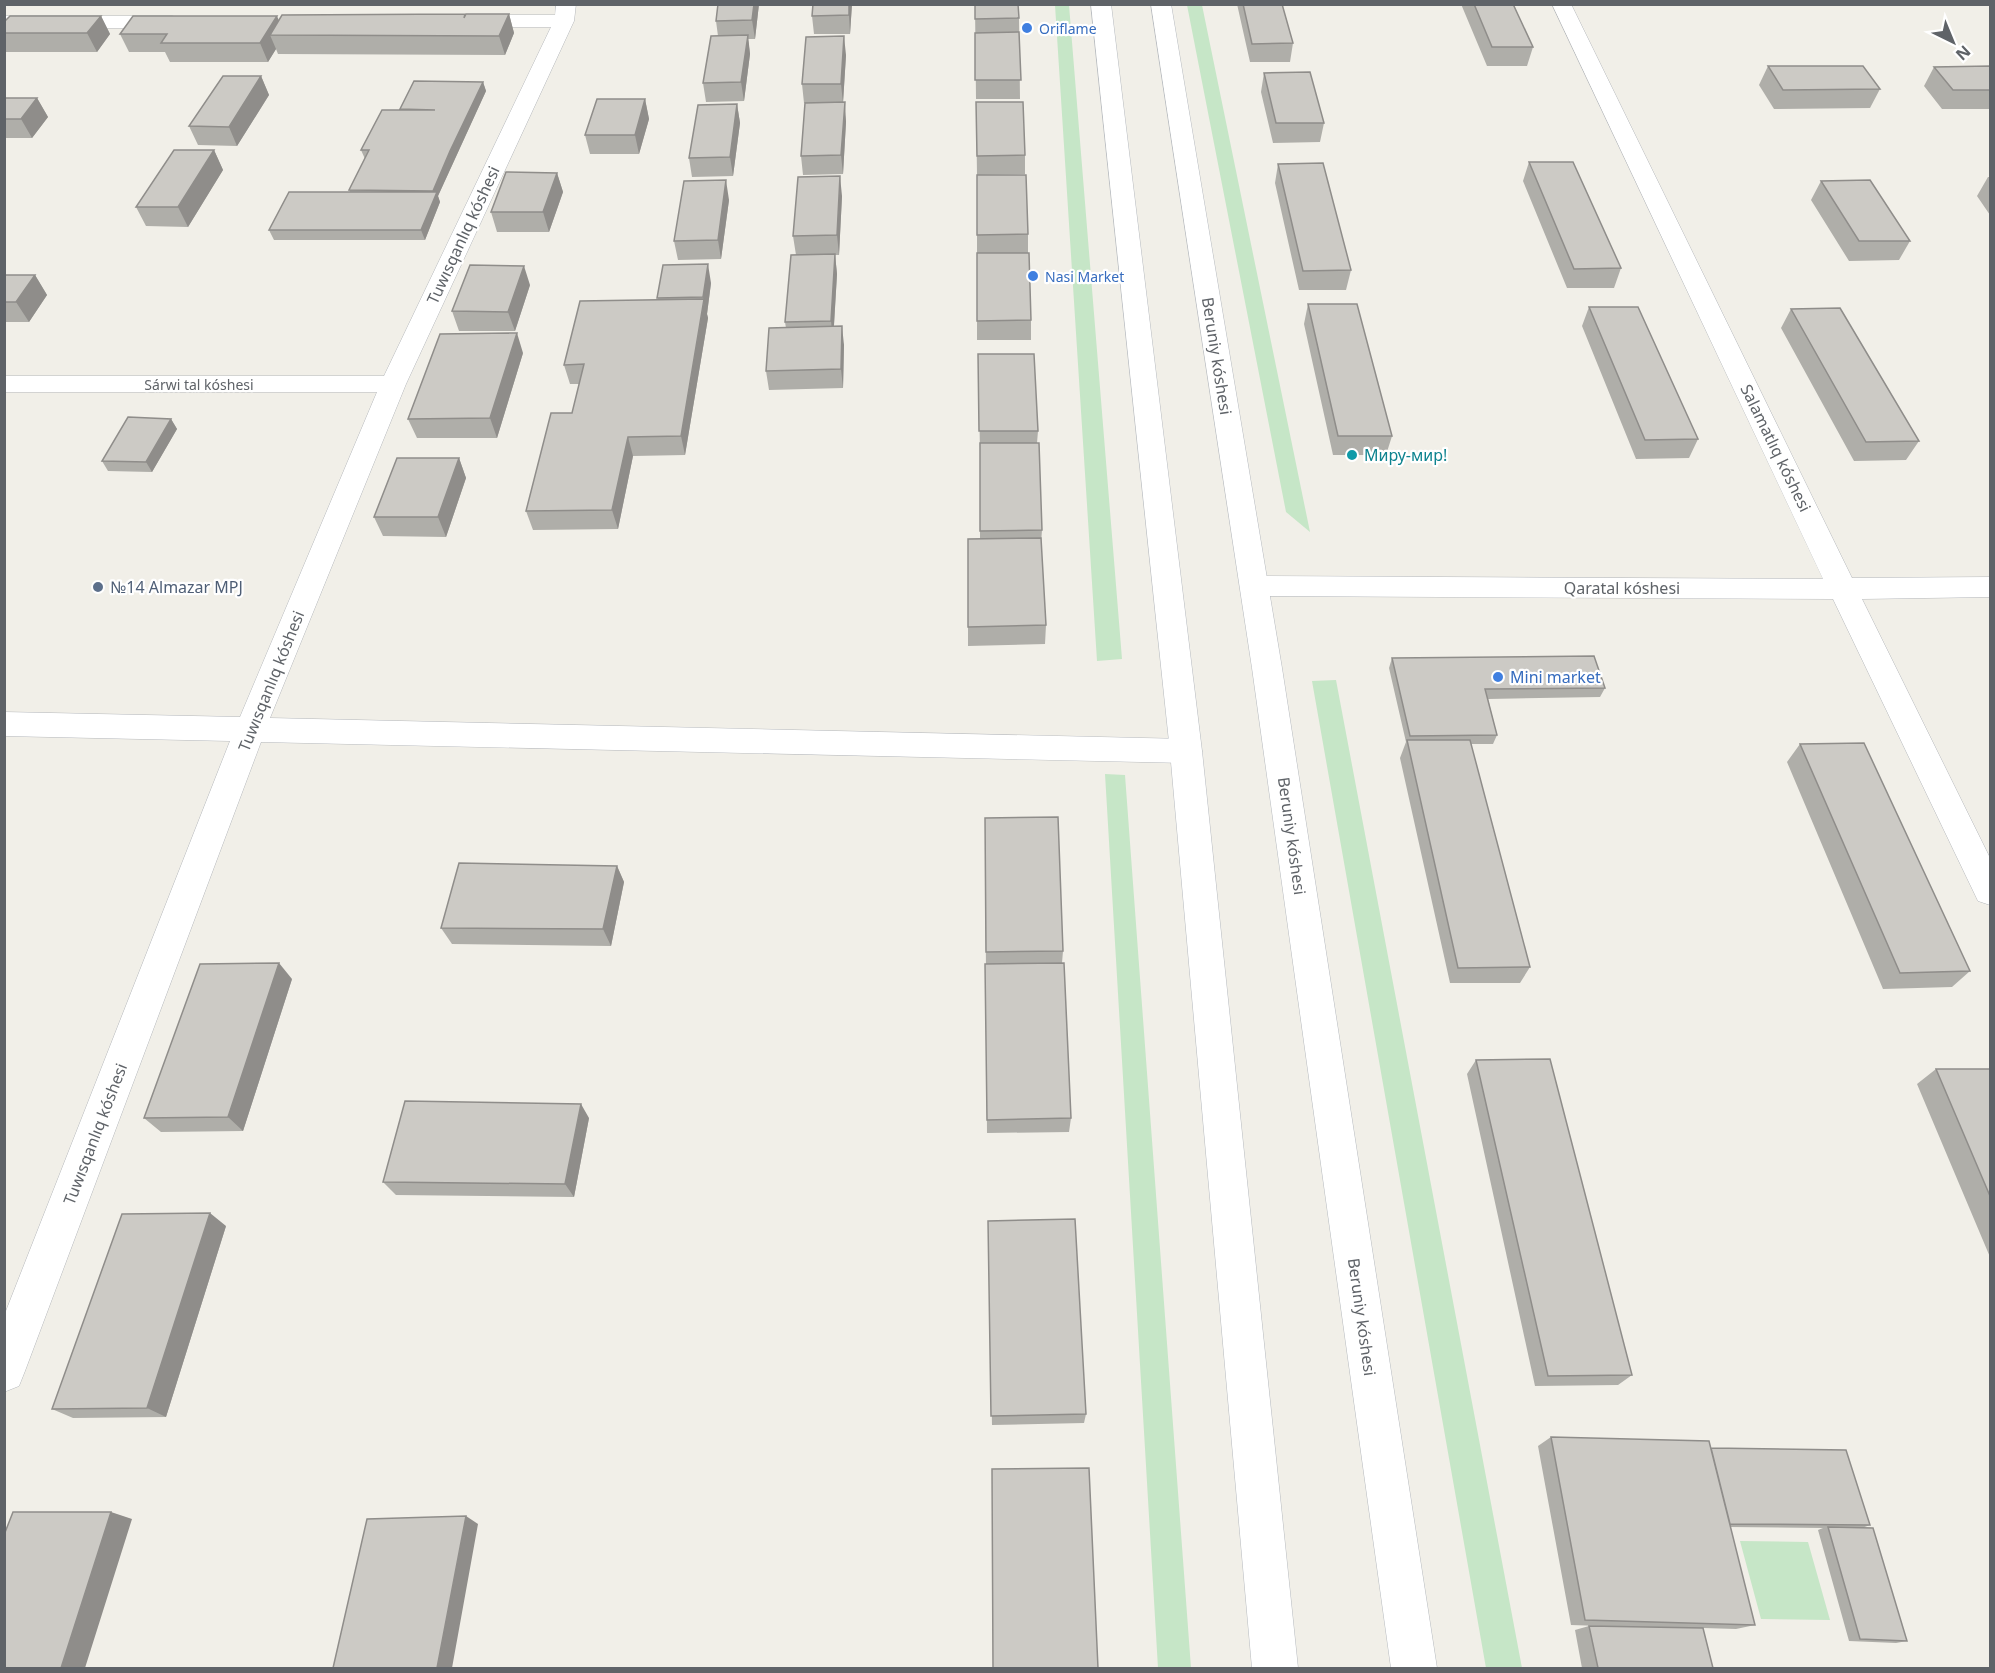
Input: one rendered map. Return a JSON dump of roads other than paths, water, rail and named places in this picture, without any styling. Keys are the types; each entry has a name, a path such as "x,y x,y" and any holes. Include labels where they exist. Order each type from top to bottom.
{"street":[{"path":"1101,4 1186,751 1275,1668"},
{"name":"Beruniy kóshesi","path":"1161,4 1254,586 1414,1668"},
{"name":"Salamatlıq kóshesi","path":"1561,4 1843,589 1869,648 1990,891"},
{"path":"445,21 565,13"},
{"name":"Tuwısqanlıq kóshesi","path":"4,1371 250,730 393,384 565,13"},
{"path":"4,22 195,22"},
{"name":"Sárwi tal kóshesi","path":"4,384 393,384"},
{"name":"Qaratal kóshesi","path":"1254,586 1843,589 1990,587"},
{"path":"4,724 1186,751"}],"place":[{"name":"Oriflame","path":"1027,28"},
{"name":"Nasi Market","path":"1033,276"},
{"name":"Миру-мир!","path":"1352,455"},
{"name":"№14 Almazar MPJ","path":"98,587"},
{"name":"Mini market","path":"1498,677"}]}
